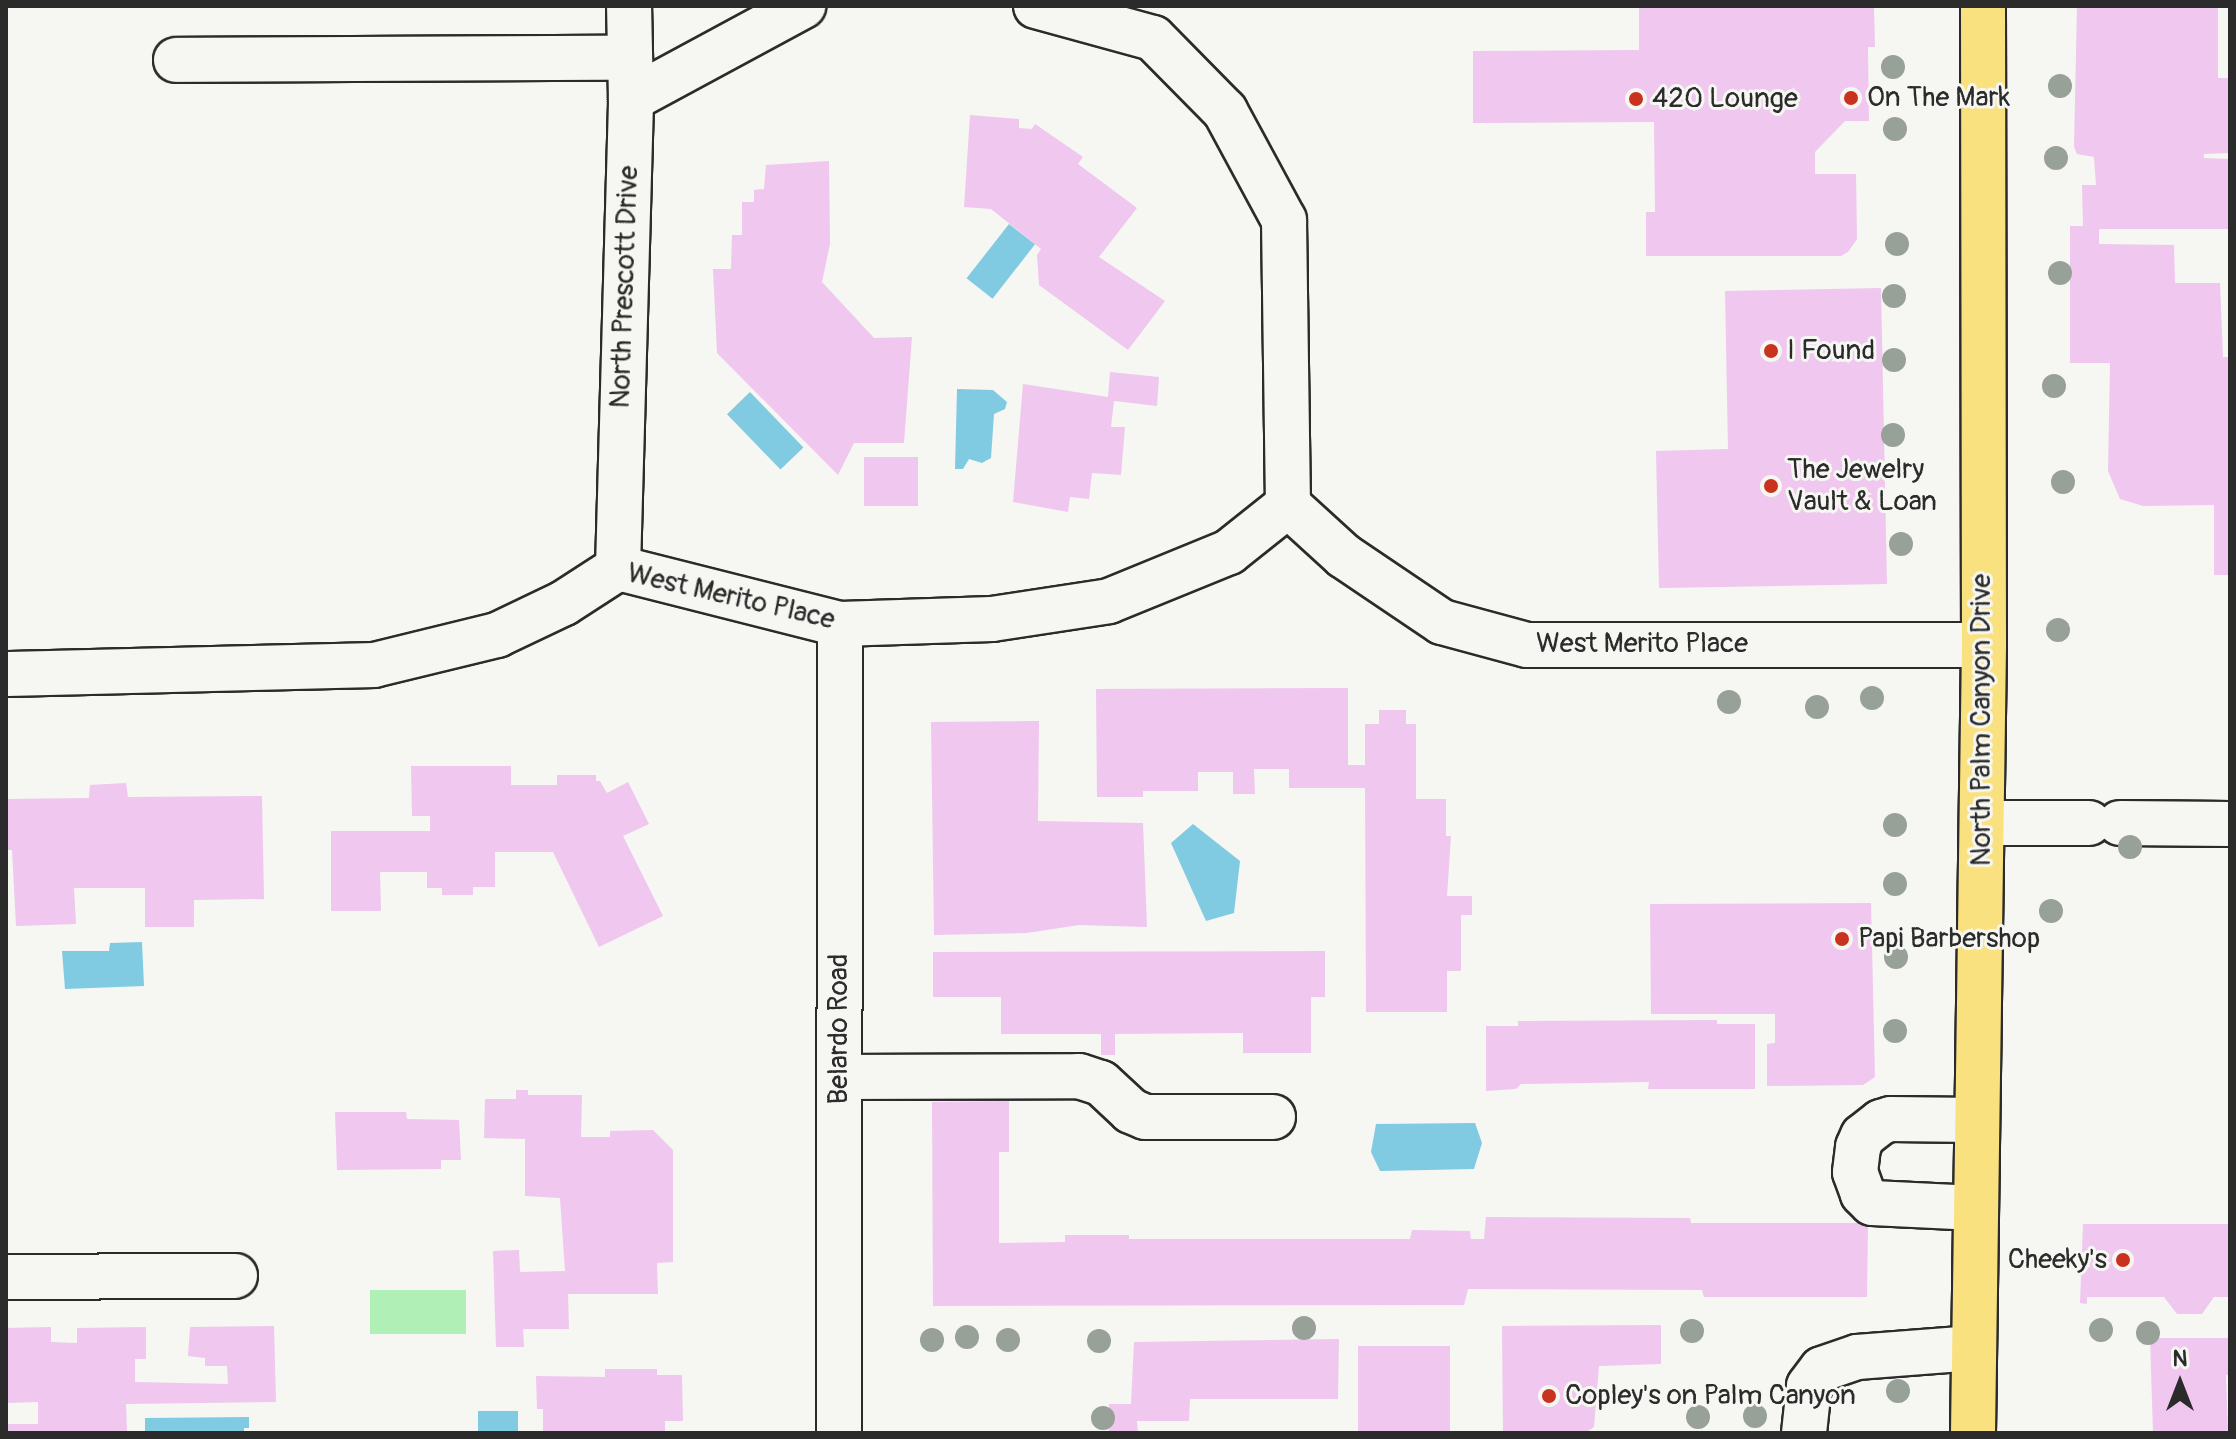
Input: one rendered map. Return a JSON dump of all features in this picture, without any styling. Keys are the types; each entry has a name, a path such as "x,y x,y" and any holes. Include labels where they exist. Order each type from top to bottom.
{"main road":[{"name":"North Palm Canyon Drive","path":"1973,1433 1984,645 1983,6"}],"street":[{"name":"North Prescott Drive","path":"618,568 630,78 629,6"},
{"path":"176,60 630,78 803,6"},
{"path":"1036,6 1121,18 1153,38 1225,111 1284,220 1288,505"},
{"name":"West Merito Place","path":"6,674 374,665 497,635 564,603 618,568 840,624 992,619 1109,601 1229,552 1288,505 1344,556 1442,622 1527,645 1984,645"},
{"name":"Belardo Road","path":"839,1433 840,624"},
{"path":"1982,823 2230,824"},
{"path":"839,1077 1079,1076 1101,1083 1131,1111 1145,1117 1273,1117"},
{"path":"1976,1208 1872,1203 1863,1194 1855,1172 1858,1147 1863,1136 1881,1122 1891,1119 1977,1120"},
{"path":"6,1277 235,1276"},
{"path":"1804,1433 1809,1386 1822,1369 1857,1357 1974,1348"}],"green space":[{"path":"370,1290 466,1290 466,1334 370,1334"}],"water":[{"path":"1009,224 1035,244 993,299 967,278"},
{"path":"957,389 993,390 1007,402 1005,409 994,414 991,458 982,463 969,459 963,469 955,469"},
{"path":"750,392 803,447 780,470 727,414"},
{"path":"1193,824 1240,861 1234,913 1206,921 1171,843"},
{"path":"142,942 144,986 65,989 62,951 109,951 110,943"},
{"path":"1475,1123 1482,1143 1474,1169 1380,1171 1371,1152 1376,1124"},
{"path":"478,1411 518,1411 518,1433 478,1433"},
{"path":"249,1417 249,1428 244,1428 244,1433 145,1433 145,1418"}],"building":[{"path":"1639,6 1874,6 1875,47 1868,47 1869,121 1845,121 1815,152 1815,174 1856,174 1857,239 1848,252 1841,256 1646,256 1646,212 1655,212 1654,122 1473,123 1473,51 1639,50"},
{"path":"2077,6 2218,6 2218,78 2230,78 2230,153 2204,154 2204,158 2230,159 2230,229 2099,229 2099,244 2174,245 2175,283 2220,283 2223,357 2230,357 2230,575 2214,575 2214,505 2143,506 2120,499 2108,471 2110,363 2070,363 2070,226 2083,226 2082,185 2096,185 2094,157 2077,154 2074,147"},
{"path":"970,115 1019,119 1019,128 1032,129 1035,124 1083,157 1078,164 1137,208 1099,257 1165,301 1128,350 1039,285 1037,255 1041,249 991,209 964,207"},
{"path":"829,161 830,244 822,282 874,338 912,337 904,443 854,443 838,475 717,353 713,269 731,269 732,235 742,235 742,202 754,202 754,190 764,189 766,165"},
{"path":"1881,288 1887,584 1659,588 1656,451 1728,449 1725,291"},
{"path":"1110,372 1159,377 1157,406 1114,401 1111,427 1125,427 1121,475 1092,473 1089,499 1070,497 1068,512 1013,502 1023,384 1108,397"},
{"path":"864,457 918,457 918,506 864,506"},
{"path":"1348,688 1348,765 1365,765 1365,724 1379,724 1379,710 1406,710 1406,724 1416,724 1416,799 1446,799 1446,836 1451,836 1447,896 1472,896 1472,915 1461,915 1461,971 1447,971 1447,1012 1366,1012 1365,788 1289,788 1289,769 1254,769 1255,794 1233,794 1233,772 1198,772 1198,791 1143,791 1143,797 1097,797 1096,689"},
{"path":"1039,721 1038,821 1143,823 1147,927 1079,925 1027,933 934,935 931,722"},
{"path":"411,766 511,766 511,785 557,785 557,775 596,775 596,781 600,781 607,793 628,782 649,824 623,836 663,916 599,947 553,852 495,852 495,887 473,887 473,895 442,895 442,888 427,888 427,872 380,872 381,911 331,911 331,831 430,831 430,816 412,816"},
{"path":"126,783 128,797 262,796 264,899 194,900 194,927 145,927 145,888 74,888 76,924 16,926 12,850 6,850 6,799 89,798 90,785"},
{"path":"1871,903 1875,1077 1863,1085 1767,1086 1767,1044 1775,1043 1775,1014 1651,1014 1650,904"},
{"path":"1325,951 1325,997 1311,997 1311,1053 1243,1053 1243,1033 1115,1034 1115,1055 1101,1055 1101,1034 1001,1034 1001,997 933,997 933,952"},
{"path":"1717,1020 1717,1024 1755,1024 1755,1089 1648,1089 1649,1082 1521,1084 1516,1089 1486,1091 1486,1026 1518,1026 1518,1021"},
{"path":"516,1090 528,1090 528,1095 582,1095 581,1137 610,1137 610,1131 653,1130 673,1150 673,1262 657,1263 658,1294 568,1294 569,1329 523,1329 524,1347 496,1347 493,1251 519,1250 520,1272 565,1271 560,1198 525,1196 525,1139 484,1138 485,1099 516,1099"},
{"path":"1009,1101 1009,1152 999,1152 999,1243 1065,1242 1065,1235 1129,1235 1129,1239 1410,1239 1412,1230 1470,1231 1471,1239 1484,1239 1486,1217 1690,1218 1691,1223 1868,1223 1867,1297 1704,1297 1702,1290 1468,1289 1464,1305 933,1306 932,1102"},
{"path":"335,1112 406,1112 407,1119 459,1120 461,1160 441,1160 441,1169 337,1170"},
{"path":"2083,1224 2230,1224 2230,1297 2214,1297 2202,1314 2177,1314 2164,1297 2087,1297 2087,1304 2080,1303"},
{"name":"Copley's on Palm Canyon","path":"1661,1325 1661,1364 1599,1366 1594,1427 1585,1433 1503,1433 1502,1326"},
{"path":"274,1326 276,1402 126,1404 127,1433 6,1433 6,1424 38,1424 38,1402 6,1403 6,1328 51,1327 51,1342 77,1343 77,1328 146,1327 146,1359 135,1359 135,1382 228,1384 227,1366 205,1366 205,1358 188,1356 190,1327"},
{"path":"2150,1338 2230,1338 2230,1375 2226,1375 2228,1433 2153,1433"},
{"path":"1339,1339 1338,1399 1190,1399 1189,1421 1137,1421 1138,1433 1109,1433 1109,1404 1131,1404 1134,1342"},
{"path":"1358,1346 1450,1346 1450,1433 1358,1433"},
{"path":"605,1369 657,1369 657,1375 682,1375 683,1421 665,1421 665,1433 543,1433 543,1409 537,1409 536,1376 605,1377"}],"place":[{"name":"On The Mark","path":"1851,98"},
{"name":"420 Lounge","path":"1636,99"},
{"name":"I Found","path":"1771,351"},
{"name":"The Jewelry Vault & Loan","path":"1771,486"},
{"name":"Papi Barbershop","path":"1842,939"},
{"name":"Cheeky's","path":"2123,1260"},
{"name":"Copley's on Palm Canyon","path":"1549,1396"}]}
